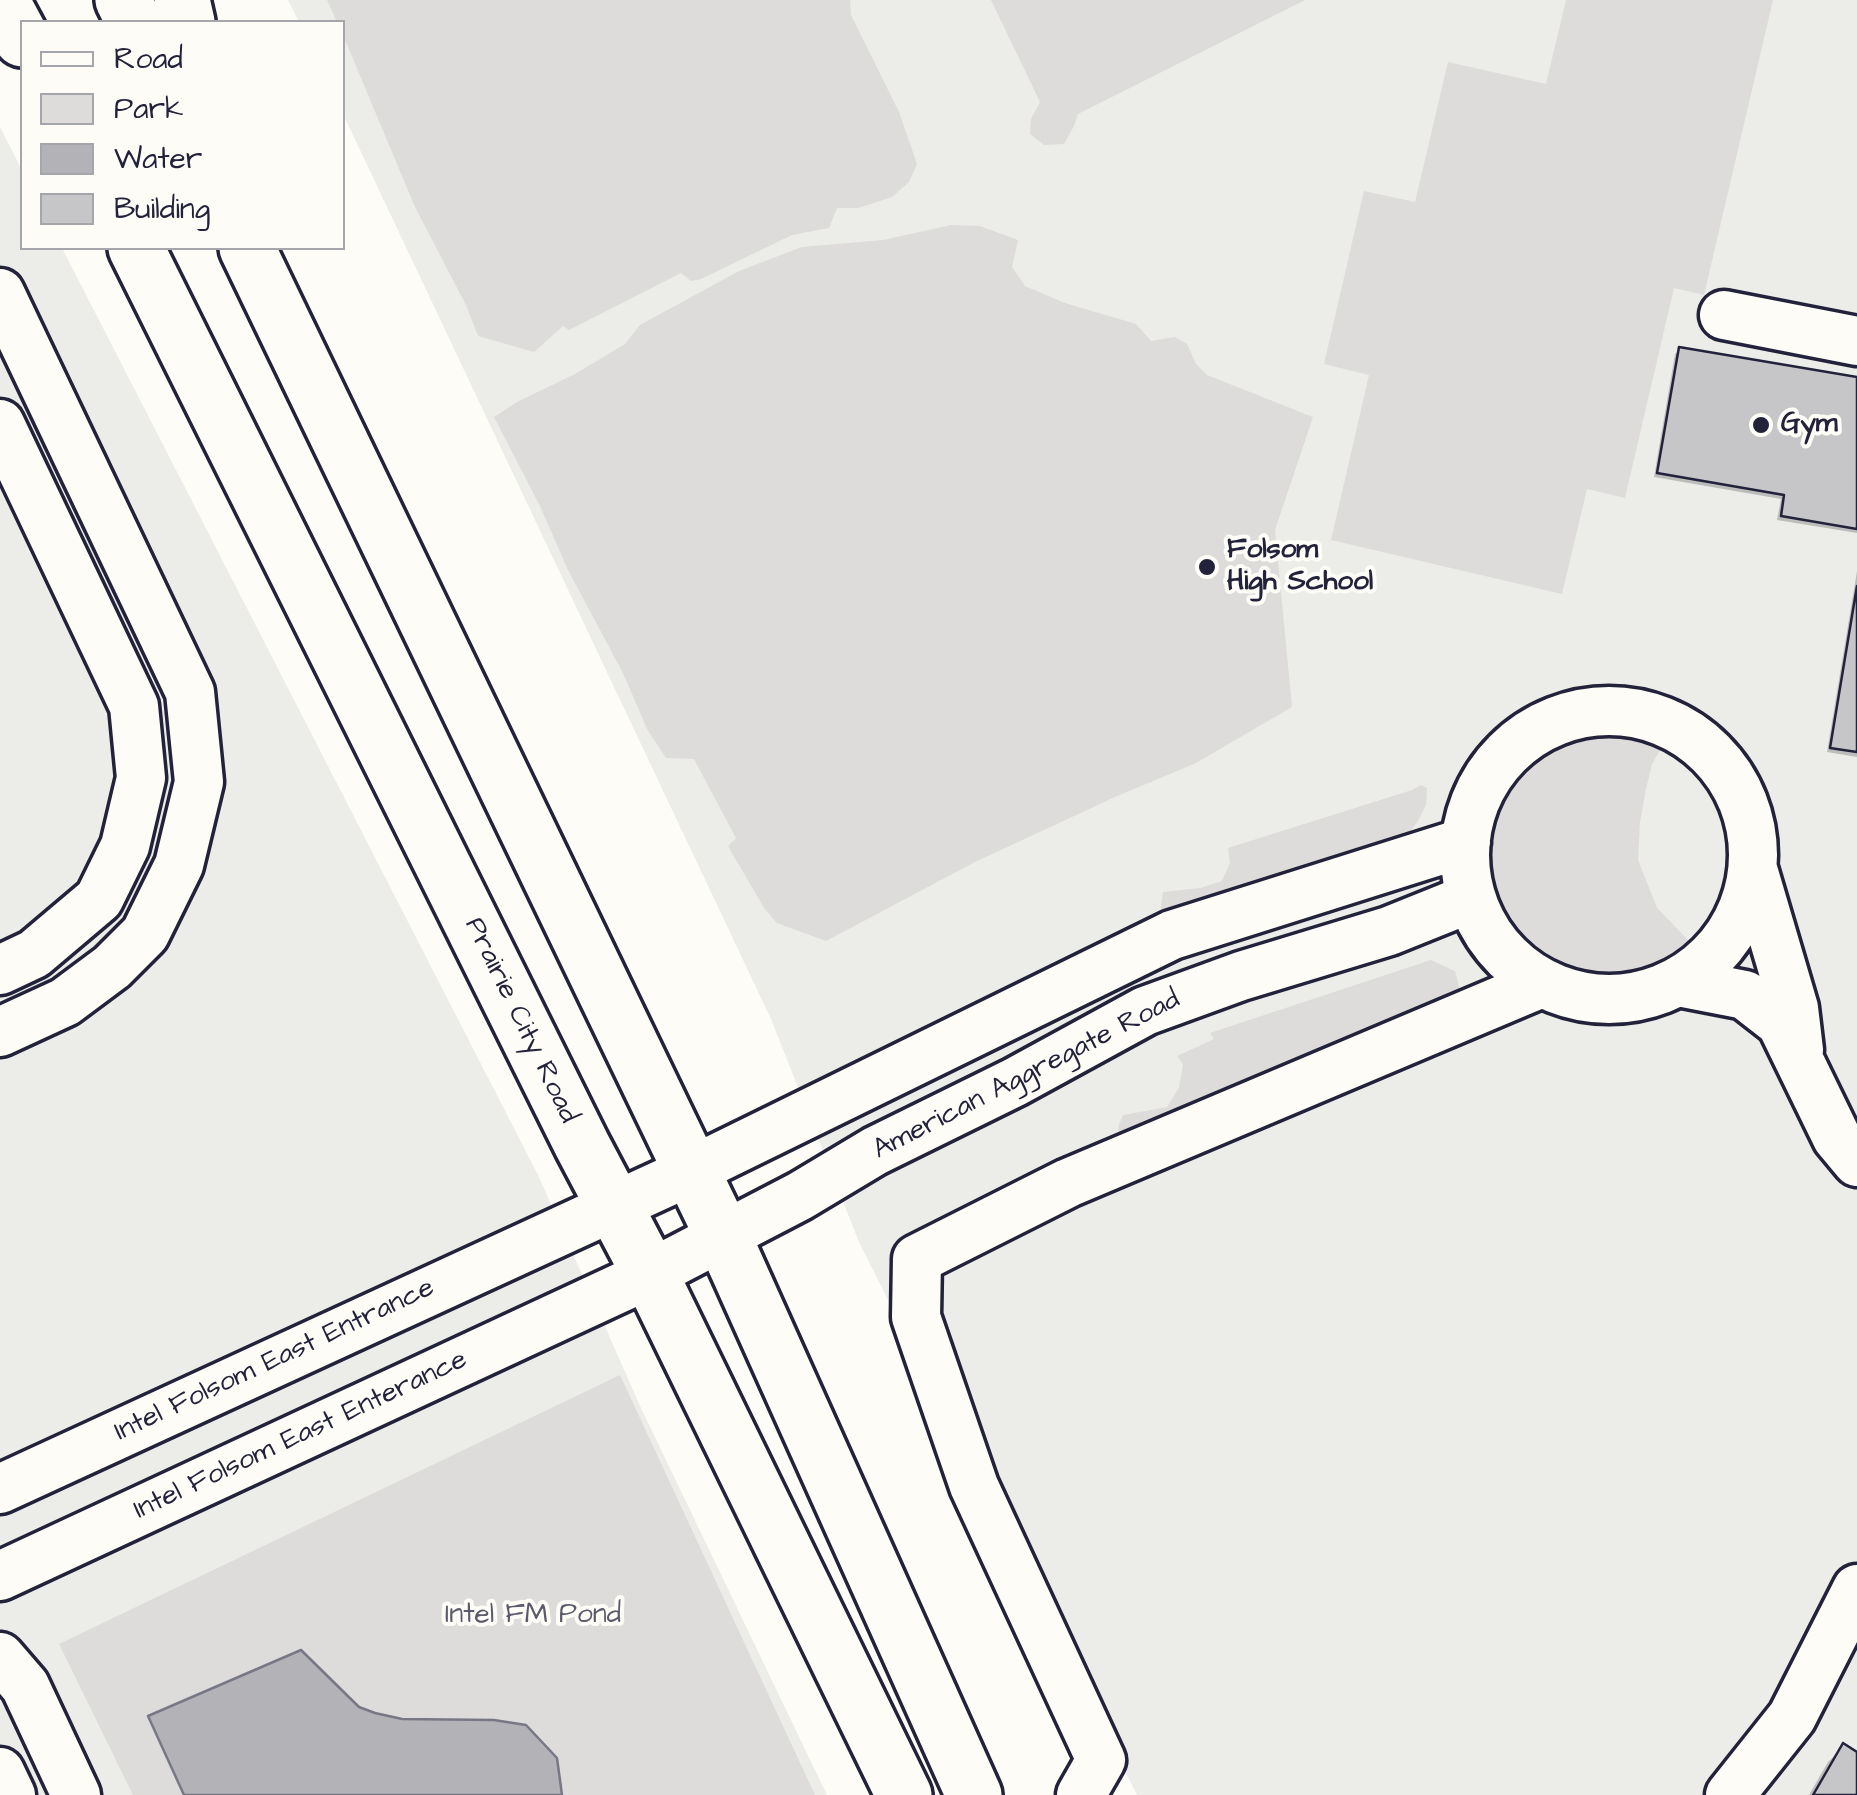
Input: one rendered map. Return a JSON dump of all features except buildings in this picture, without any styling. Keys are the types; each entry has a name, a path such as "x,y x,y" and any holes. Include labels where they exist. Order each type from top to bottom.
{"main road":[{"path":"2,0 20,35"},
{"name":"Prairie City Road","path":"137,250 614,1204 626,1285 904,1795"},
{"path":"248,250 722,1236 974,1795"}],"lane":[{"path":"0,294 190,692 199,782 179,866 145,934 112,966 65,1002 0,1032"},
{"path":"1724,315 1857,341"},
{"path":"0,424 134,706 141,778 125,846 99,898 34,954 0,970"},
{"path":"1632,714 1683,732 1723,768 1748,815 1753,868 1748,896 1737,922 1701,966 1652,993 1610,999 1568,994 1542,983 1498,948 1471,898 1466,842 1470,815 1481,789 1511,750 1531,734 1579,715 1632,714"},
{"name":"Intel Folsom East Entrance","path":"0,1488 691,1171 1172,936 1466,842"},
{"path":"1753,868 1794,1008 1801,1064"},
{"name":"American Aggregate Road","path":"626,1285 1144,1011 1241,976 1389,931 1471,898"},
{"path":"1678,982 1745,995 1781,1023 1837,1138 1857,1162"},
{"path":"1081,1795 1101,1760 974,1486 916,1318 917,1259 1068,1183 1542,983"},
{"name":"Intel Folsom East Enterance","path":"0,1576 626,1285"},
{"path":"1730,1795 1792,1717 1857,1588"},
{"path":"0,1658 24,1686 76,1795"},
{"path":"0,1772 12,1795"}],"shaded area":[{"name":"Folsom High School","path":"288,0 1857,0 1857,1795 1137,1795 859,1242 771,1019 345,118 345,20 298,20"},
{"path":"0,127 20,166 20,250 63,250 538,1175 641,1408 827,1795 0,1795"}],"green space":[{"path":"327,0 850,0 851,15 899,112 917,164 909,182 892,197 858,208 837,208 829,228 792,235 701,279 691,281 681,273 569,330 563,326 534,352 478,336 415,207 345,40 345,20 336,20"},
{"path":"991,0 1305,0 1078,114 1064,144 1044,145 1030,134 1031,119 1040,102"},
{"path":"1566,0 1773,0 1704,295 1674,288 1625,498 1587,489 1562,594 1331,540 1369,375 1324,364 1364,191 1415,202 1448,62 1546,84"},
{"path":"951,225 980,226 1018,240 1012,267 1025,286 1065,303 1136,324 1151,341 1175,337 1187,344 1196,364 1207,375 1313,417 1275,530 1292,707 1196,763 975,862 826,941 777,923 764,908 728,846 736,838 694,759 666,758 647,729 623,673 494,417 575,374 625,344 640,325 739,271 802,247 883,240"},
{"path":"1619,735 1663,745 1652,764 1646,789 1638,860 1657,908 1688,940 1699,942 1657,981 1618,990 1561,982 1533,965 1505,938 1492,904 1486,861 1495,809 1528,764 1574,740"},
{"path":"1421,785 1427,788 1426,805 1418,821 1408,834 1388,844 1160,913 1163,892 1222,881 1230,863 1228,848"},
{"path":"1431,960 1455,971 1460,990 1121,1144 1118,1127 1123,1115 1167,1107 1179,1088 1183,1064 1177,1056 1214,1039 1210,1033"},
{"name":"Intel FM Pond","path":"620,1375 815,1795 133,1795 59,1644"}],"water":[{"path":"301,1650 359,1707 375,1713 402,1719 494,1720 526,1725 557,1758 562,1795 184,1795 148,1716"}],"place":[{"name":"Gym","path":"1761,425"},
{"name":"Folsom High School","path":"1207,567"}]}
